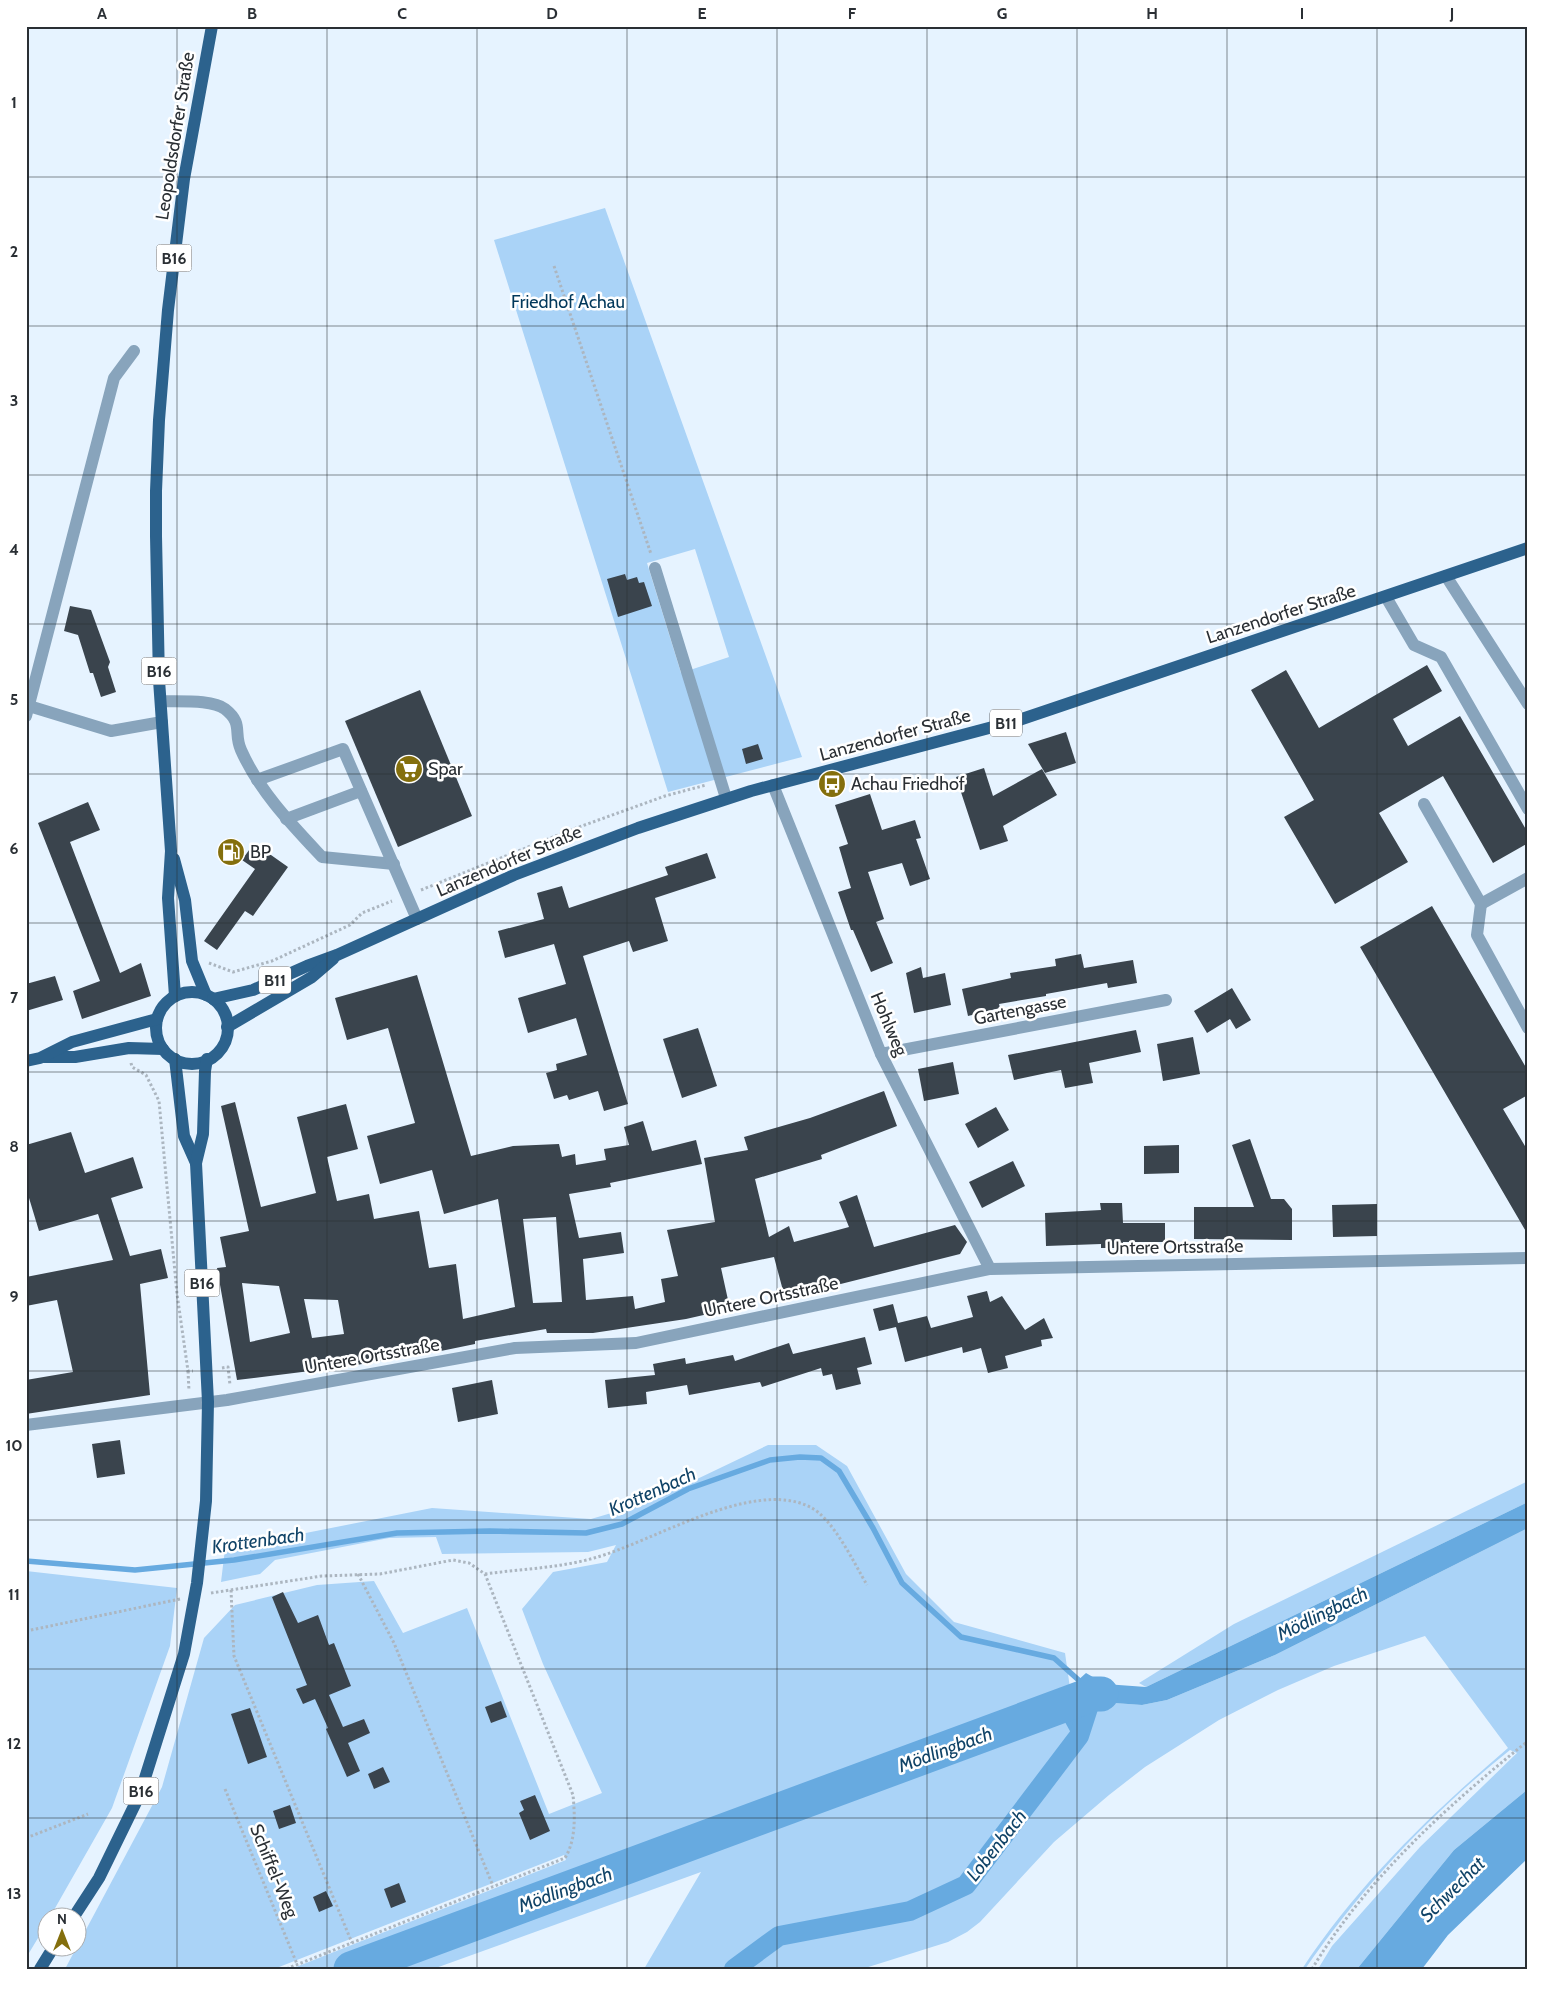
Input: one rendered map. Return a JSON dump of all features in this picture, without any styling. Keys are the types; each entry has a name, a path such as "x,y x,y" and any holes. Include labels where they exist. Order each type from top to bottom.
{"main road":[{"name":"Leopoldsdorfer Straße","path":"160,701 156,536 159,420 168,310 184,179 212,26"},
{"name":"Lanzendorfer Straße","path":"337,955 514,874 638,828 726,798 1019,720 1528,548"},
{"name":"B16","path":"160,701 171,851 168,898 175,996"},
{"name":"B16","path":"171,851 185,900 192,961 209,997"},
{"name":"B11","path":"175,996 190,992 209,997 253,990 337,955"},
{"name":"B11","path":"227,1027 312,977 337,955"},
{"path":"175,996 164,1006 157,1019 157,1038 163,1049 176,1059 191,1063 207,1059 222,1046 227,1027 225,1014 209,997"},
{"path":"40,1058 72,1042 157,1019"},
{"path":"26,1061 129,1048 163,1049"},
{"name":"B16","path":"176,1059 184,1136 196,1163"},
{"name":"B16","path":"80,1908 99,1878 140,1794 184,1654 196,1589 206,1501 208,1402 196,1163 203,1134 207,1059"},
{"path":"40,1969 47,1958"}],"street":[{"path":"134,351 114,378 28,711 111,730 162,722"},
{"path":"655,568 726,798"},
{"path":"1446,576 1528,704"},
{"path":"1386,597 1414,645 1441,657 1528,809"},
{"path":"160,701 207,703 223,707 236,720 240,748 258,780 286,819 322,857 394,864"},
{"path":"258,780 343,749 417,919"},
{"name":"Hohlweg","path":"773,785 881,1054 990,1269"},
{"path":"286,819 361,791"},
{"path":"1424,804 1481,904 1477,935 1528,1028"},
{"path":"1481,904 1527,880"},
{"name":"Gartengasse","path":"881,1054 1166,1000"},
{"name":"Untere Ortsstraße","path":"26,1424 232,1399 515,1348 636,1343 990,1269 1528,1258"}],"path":[{"path":"554,266 655,568"},
{"path":"318,941 350,925 362,913 568,831 695,787 721,783"},
{"path":"129,1048 132,1067 146,1075 159,1101 177,1294 188,1371 228,1367 232,1399"},
{"path":"485,1574 593,1558 637,1544 717,1510 752,1501 790,1500 811,1507 833,1528 867,1585"},
{"path":"26,1631 196,1589 231,1590 322,1576 380,1574 453,1560 470,1563 485,1574 573,1796 575,1819 570,1850 565,1858 286,1969"},
{"path":"358,1574 394,1644 493,1886"},
{"path":"231,1590 234,1656 352,1943"},
{"path":"1312,1969 1329,1942 1374,1884 1429,1828 1492,1770 1528,1741"},
{"name":"Schiffel-Weg","path":"225,1789 298,1964"},
{"path":"26,1838 88,1814"}],"green space":[{"name":"Friedhof Achau","path":"605,208 802,757 668,792 494,240","holes":["695,549 729,657 681,673 647,563"]},
{"path":"768,1445 816,1445 847,1466 906,1574 954,1622 1065,1653 1070,1688 1054,1702 1092,1712 1114,1703 1142,1705 1167,1700 1275,1655 1528,1528 1528,1789 1454,1850 1357,1969 1318,1969 1332,1946 1420,1847 1517,1753 1510,1750 1453,1799 1400,1852 1350,1909 1305,1969 1302,1969 1347,1908 1397,1851 1451,1798 1508,1748 1425,1636 1334,1666 1278,1690 1219,1720 1145,1767 1109,1795 1054,1842 980,1922 967,1932 948,1942 862,1969 644,1969 701,1872 433,1969 291,1969 566,1860 564,1855 274,1969 65,1969 71,1958 88,1958 88,1926 162,1787 204,1638 235,1605 317,1585 374,1581 403,1633 467,1608 549,1814 602,1793 543,1664 522,1609 553,1572 607,1562 616,1545 588,1552 442,1554 436,1537 389,1538 275,1560 260,1574 221,1582 225,1549 432,1508 591,1519 649,1502"},
{"path":"1528,1481 1528,1502 1146,1687 1139,1683 1234,1624"},
{"path":"26,1571 177,1588 170,1646 112,1808 55,1908 38,1908 38,1938 26,1958"}],"water":[{"path":"1528,1502 1528,1528 1275,1655 1167,1700 1142,1705 1114,1703 1092,1712 1086,1729 1071,1733 1054,1702 1086,1673 1105,1684 1146,1687"},
{"name":"Schwechat","path":"1528,1789 1528,1858 1448,1935 1422,1969 1357,1969 1454,1850"}],"building":[{"path":"625,574 627,580 637,577 639,583 644,582 652,606 618,617 607,579"},
{"path":"70,606 91,610 110,662 108,667 116,692 101,697 93,673 90,673 78,635 64,631"},
{"path":"1427,665 1442,691 1393,719 1408,746 1460,716 1528,833 1528,843 1493,863 1443,776 1379,813 1408,862 1335,904 1284,817 1314,800 1251,690 1286,670 1319,728"},
{"name":"Spar","path":"420,690 472,816 398,847 345,721"},
{"path":"1066,732 1076,763 1045,773 1028,744"},
{"path":"758,744 763,759 746,764 742,749"},
{"path":"984,768 993,796 1042,769 1057,795 1003,826 1008,841 980,850 956,777"},
{"path":"870,794 882,830 915,820 921,838 916,839 930,879 910,886 902,863 868,872 884,919 876,922 893,963 871,972 853,930 851,930 838,892 851,888 839,847 848,844 835,805"},
{"path":"88,802 100,830 70,842 120,973 141,963 151,996 82,1019 73,991 100,981 38,823"},
{"path":"254,843 288,867 253,916 245,911 217,950 204,941 255,869 242,860"},
{"path":"707,853 716,878 655,898 668,941 633,952 629,941 583,956 628,1104 604,1111 598,1091 569,1100 567,1095 554,1099 546,1073 557,1070 556,1064 587,1055 576,1018 528,1033 518,998 566,984 554,944 505,958 498,931 544,919 537,893 562,886 569,908 668,875 665,867"},
{"path":"1432,906 1528,1071 1528,1095 1503,1109 1528,1151 1528,1235 1360,947"},
{"path":"1081,954 1084,968 1133,960 1137,983 1108,988 1107,983 1046,994 1046,996 999,1004 1000,1008 968,1016 962,989 1011,978 1010,973 1056,966 1055,959"},
{"path":"921,967 923,978 945,973 951,1005 914,1013 906,973"},
{"path":"417,975 471,1156 513,1146 559,1144 562,1157 575,1154 576,1165 606,1160 604,1149 629,1145 624,1127 643,1121 652,1151 696,1140 702,1164 610,1183 611,1187 569,1194 579,1238 621,1232 624,1253 583,1259 586,1300 633,1296 635,1309 665,1302 661,1279 678,1276 667,1230 715,1222 704,1158 748,1150 744,1137 810,1118 884,1091 897,1126 821,1155 822,1159 755,1179 769,1237 789,1226 794,1242 849,1227 839,1202 857,1195 874,1247 955,1225 967,1242 960,1254 785,1298 774,1257 721,1268 730,1309 686,1319 593,1333 547,1333 546,1329 475,1341 475,1344 436,1352 350,1366 237,1380 217,1268 226,1267 220,1237 249,1231 221,1106 235,1102 261,1207 316,1193 297,1117 346,1104 358,1149 327,1157 337,1201 369,1194 374,1219 419,1211 429,1268 456,1264 463,1319 515,1307 498,1199 444,1214 432,1170 380,1184 367,1136 415,1123 388,1028 347,1040 335,998","holes":["556,1217 562,1302 533,1303 523,1219","242,1283 279,1286 290,1333 250,1342","304,1299 338,1300 344,1334 312,1338"]},
{"path":"55,976 63,1000 26,1011 26,984"},
{"path":"1232,988 1251,1020 1236,1029 1230,1019 1207,1033 1194,1011"},
{"path":"698,1028 717,1086 682,1098 663,1039"},
{"path":"1136,1030 1141,1052 1089,1063 1093,1083 1065,1088 1061,1070 1014,1080 1008,1055"},
{"path":"1193,1037 1200,1074 1163,1081 1157,1044"},
{"path":"953,1062 959,1094 924,1101 918,1069"},
{"path":"996,1107 1009,1130 978,1148 965,1124"},
{"path":"71,1132 85,1173 133,1157 143,1188 111,1198 130,1256 161,1249 168,1278 140,1284 150,1395 26,1414 26,1380 73,1372 57,1300 26,1306 26,1277 113,1260 98,1214 39,1231 26,1188 26,1145"},
{"path":"1250,1139 1271,1199 1284,1199 1292,1209 1292,1240 1194,1239 1194,1207 1254,1207 1232,1145"},
{"path":"1179,1145 1179,1173 1144,1174 1144,1146"},
{"path":"1013,1161 1025,1186 982,1208 969,1182"},
{"path":"1100,1203 1122,1203 1123,1223 1165,1223 1165,1242 1123,1242 1123,1248 1101,1248 1101,1244 1046,1246 1045,1213 1101,1210"},
{"path":"1377,1204 1377,1236 1333,1237 1332,1205"},
{"path":"987,1291 990,1302 1002,1296 1025,1330 1044,1318 1053,1338 1041,1340 1042,1346 1005,1356 1008,1368 988,1373 981,1348 963,1353 962,1347 905,1362 896,1327 879,1331 873,1309 893,1304 898,1323 927,1316 931,1328 973,1317 967,1296"},
{"path":"865,1337 872,1364 857,1368 861,1384 836,1390 832,1374 823,1376 821,1368 762,1387 760,1382 689,1395 687,1385 646,1392 647,1404 608,1408 605,1380 655,1375 653,1364 685,1358 686,1364 733,1355 735,1361 789,1343 793,1354"},
{"path":"492,1380 498,1414 458,1422 452,1388"},
{"path":"120,1440 125,1474 97,1478 92,1444"},
{"path":"283,1592 298,1623 318,1615 329,1645 334,1643 351,1686 329,1695 343,1727 364,1719 370,1733 348,1743 360,1771 347,1777 315,1699 303,1704 296,1689 307,1685 272,1597"},
{"path":"501,1701 507,1717 491,1723 485,1707"},
{"path":"250,1708 267,1757 248,1764 231,1714"},
{"path":"383,1767 390,1782 374,1789 368,1774"},
{"path":"535,1795 550,1831 530,1840 519,1813 524,1810 520,1801"},
{"path":"290,1805 296,1823 279,1829 273,1811"},
{"path":"399,1883 406,1902 391,1908 384,1889"},
{"path":"326,1891 333,1906 319,1912 313,1897"}],"waterway":[{"name":"Krottenbach","path":"26,1561 135,1570 234,1560 397,1533 490,1531 586,1533 622,1524 688,1489 770,1460 800,1457 821,1458 839,1471 873,1528 902,1583 961,1637 1054,1658 1083,1684"},
{"name":"Mödlingbach","path":"351,1969 1093,1694 1101,1694"},
{"name":"Lobenbach","path":"734,1969 779,1936 910,1911 966,1885 1079,1736 1089,1705"}],"place":[{"name":"Spar","path":"409,769"},
{"name":"Achau Friedhof","path":"832,784"},
{"name":"BP","path":"231,852"}]}
